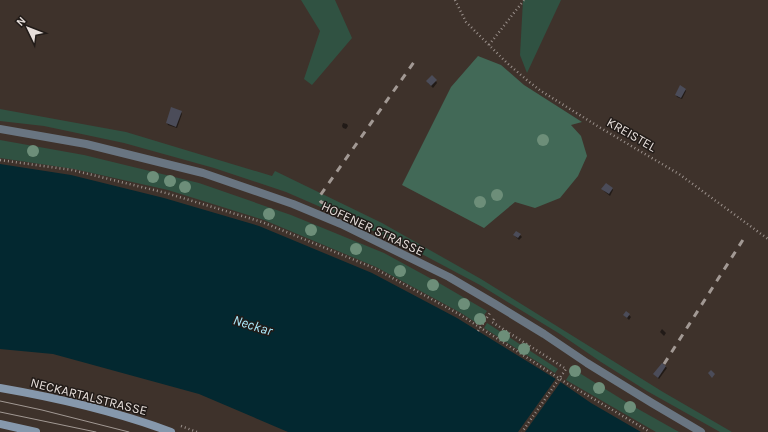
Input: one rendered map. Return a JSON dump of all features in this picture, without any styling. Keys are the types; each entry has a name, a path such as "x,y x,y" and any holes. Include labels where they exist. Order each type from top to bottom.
{"main road":[{"name":"NECKARTALSTRASSE","path":"0,388 46,396 104,410 170,432"},
{"path":"0,424 36,432"}],"street":[{"name":"HOFENER STRASSE","path":"0,129 86,144 203,173 293,204 341,224 449,277 544,334 587,363 701,432"}],"path":[{"name":"KREISTEL","path":"455,0 466,22 476,33 507,63 541,91 679,174 768,238"},
{"path":"489,45 524,0"},
{"path":"0,160 72,170 166,193 262,222 374,268 481,327 568,384 650,432"},
{"path":"478,331 495,304"},
{"path":"494,319 492,322 566,369 522,432"}],"green space":[{"path":"301,0 335,0 352,38 312,85 304,79 320,31"},
{"path":"523,0 561,0 527,73 520,55"},
{"path":"478,56 501,65 524,85 582,122 571,125 581,136 587,156 578,176 560,198 535,208 515,202 484,228 402,185 451,87"},
{"path":"0,109 126,132 272,176 275,171 382,223 481,279 663,392 732,432 720,432 647,391 560,334 480,285 418,252 339,215 286,192 214,168 124,143 44,126 0,121"},
{"path":"0,140 84,155 199,183 291,215 384,253 487,311 478,324 461,313 376,267 264,220 168,190 74,169 0,158"},
{"path":"487,323 558,369 555,373 484,328"},
{"path":"573,369 631,405 679,432 656,432 566,380"}],"water":[{"name":"Neckar","path":"0,164 71,175 164,198 259,226 372,273 457,318 559,381 591,403 641,432 288,432 199,394 53,354 0,349"}],"pier":[{"path":"557,377 562,380 525,432 518,432"}],"building":[{"path":"432,75 437,80 431,86 426,81"},
{"path":"680,85 686,89 681,98 675,95"},
{"path":"171,107 182,111 176,127 166,123"},
{"path":"606,183 613,188 609,194 601,189"},
{"path":"516,231 521,234 518,238 513,235"},
{"path":"626,311 630,314 627,318 623,315"},
{"path":"662,363 666,366 658,378 653,374"},
{"path":"711,370 715,374 712,378 708,373"}],"tram line":[{"path":"0,401 129,432"},
{"path":"0,412 96,432"}],"railway":[{"path":"326,204 321,202 319,197 414,62"},
{"path":"664,364 746,235"}]}
